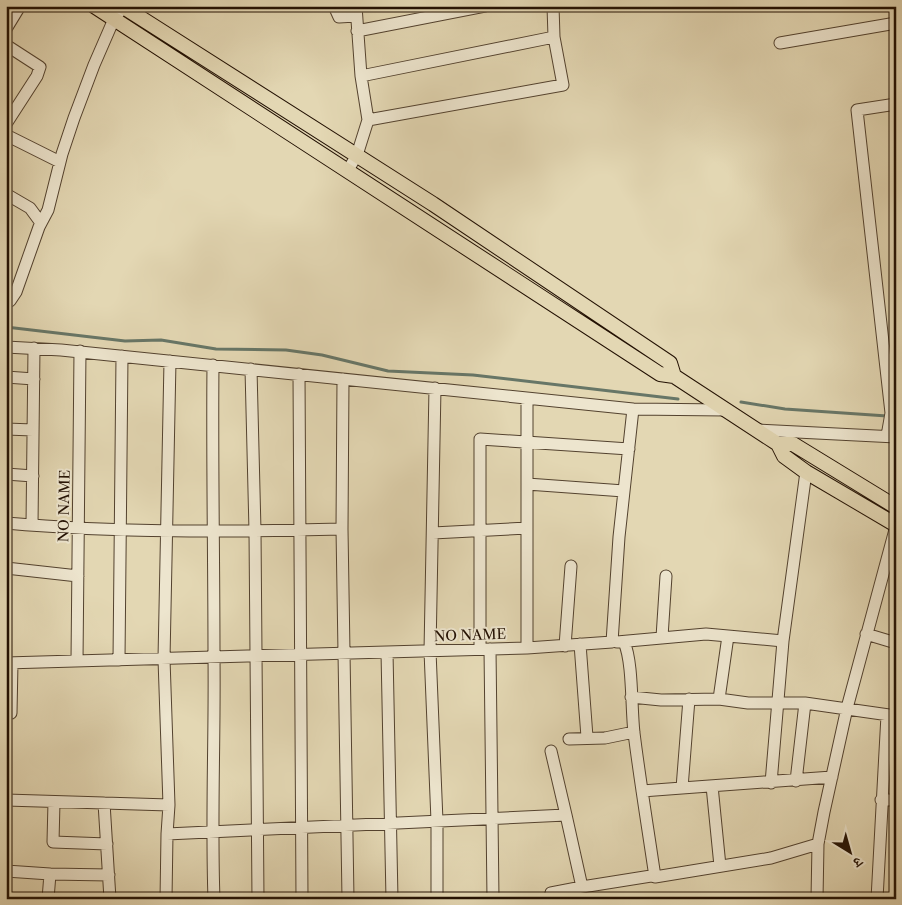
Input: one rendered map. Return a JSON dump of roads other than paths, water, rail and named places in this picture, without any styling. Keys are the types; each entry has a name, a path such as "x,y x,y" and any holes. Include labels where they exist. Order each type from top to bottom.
{"main road":[{"path":"94,6 660,374 674,376 778,444 784,456 806,472 896,526"},
{"path":"123,6 433,204 670,363 674,376"},
{"path":"422,219 433,204"},
{"path":"778,444 793,444 896,507"}],"street":[{"path":"6,30 20,6"},
{"path":"10,301 16,292 41,223 48,210 60,162 94,65 114,20 123,6"},
{"path":"334,6 339,17 356,11 368,120 357,155 348,170"},
{"path":"357,31 485,6"},
{"path":"368,120 563,85 554,37 553,6"},
{"path":"780,43 896,23"},
{"path":"362,76 554,37"},
{"path":"6,45 40,67 37,76 6,124"},
{"path":"757,430 891,437 891,413 857,110 896,104"},
{"path":"6,135 60,162"},
{"path":"6,194 30,208 41,223"},
{"path":"6,347 122,356 633,409 725,410"},
{"path":"32,525 34,348"},
{"name":"NO NAME","path":"77,661 80,352"},
{"path":"119,660 122,356"},
{"path":"166,899 169,805 164,658 170,361"},
{"path":"213,365 212,531 214,657 211,832 214,899"},
{"path":"251,369 256,531 258,899"},
{"path":"298,374 302,899"},
{"path":"6,378 34,379"},
{"path":"343,379 342,529 348,899"},
{"path":"435,388 430,651 437,821 437,899"},
{"name":"NO NAME","path":"9,663 527,648 527,398"},
{"path":"633,409 624,491 618,642 630,655 634,732 656,877"},
{"path":"6,428 33,430"},
{"path":"493,899 492,818 481,530 480,439 629,449"},
{"path":"771,783 783,640 806,472"},
{"path":"6,474 33,476"},
{"path":"527,484 624,491"},
{"path":"6,523 78,529 167,531 342,529"},
{"path":"817,899 818,844 832,777 847,708 896,526"},
{"path":"433,533 527,528"},
{"path":"565,646 571,566"},
{"path":"6,568 78,576"},
{"path":"662,637 666,576"},
{"path":"527,648 656,640 662,637 706,634 783,640"},
{"path":"866,634 896,642"},
{"path":"719,699 728,636"},
{"path":"580,644 587,737"},
{"path":"387,652 392,899"},
{"path":"6,712 12,713 9,663"},
{"path":"631,697 661,700 719,699 748,703 778,701 892,715 881,800 877,899"},
{"path":"682,788 689,699"},
{"path":"796,781 805,703"},
{"path":"569,739 605,738 634,732"},
{"path":"551,751 582,887"},
{"path":"642,791 771,783 832,777"},
{"path":"712,786 720,866"},
{"path":"6,800 169,805"},
{"path":"881,800 896,800"},
{"path":"54,802 53,842 106,844"},
{"path":"104,803 110,899"},
{"path":"167,834 566,815"},
{"path":"550,899 551,892 771,858 818,844"},
{"path":"6,871 109,875"},
{"path":"48,899 50,874"}],"waterway":[{"path":"6,327 125,341 161,340 216,349 286,350 322,355 388,371 473,375 678,399"},
{"path":"741,402 785,409 887,416"}]}
